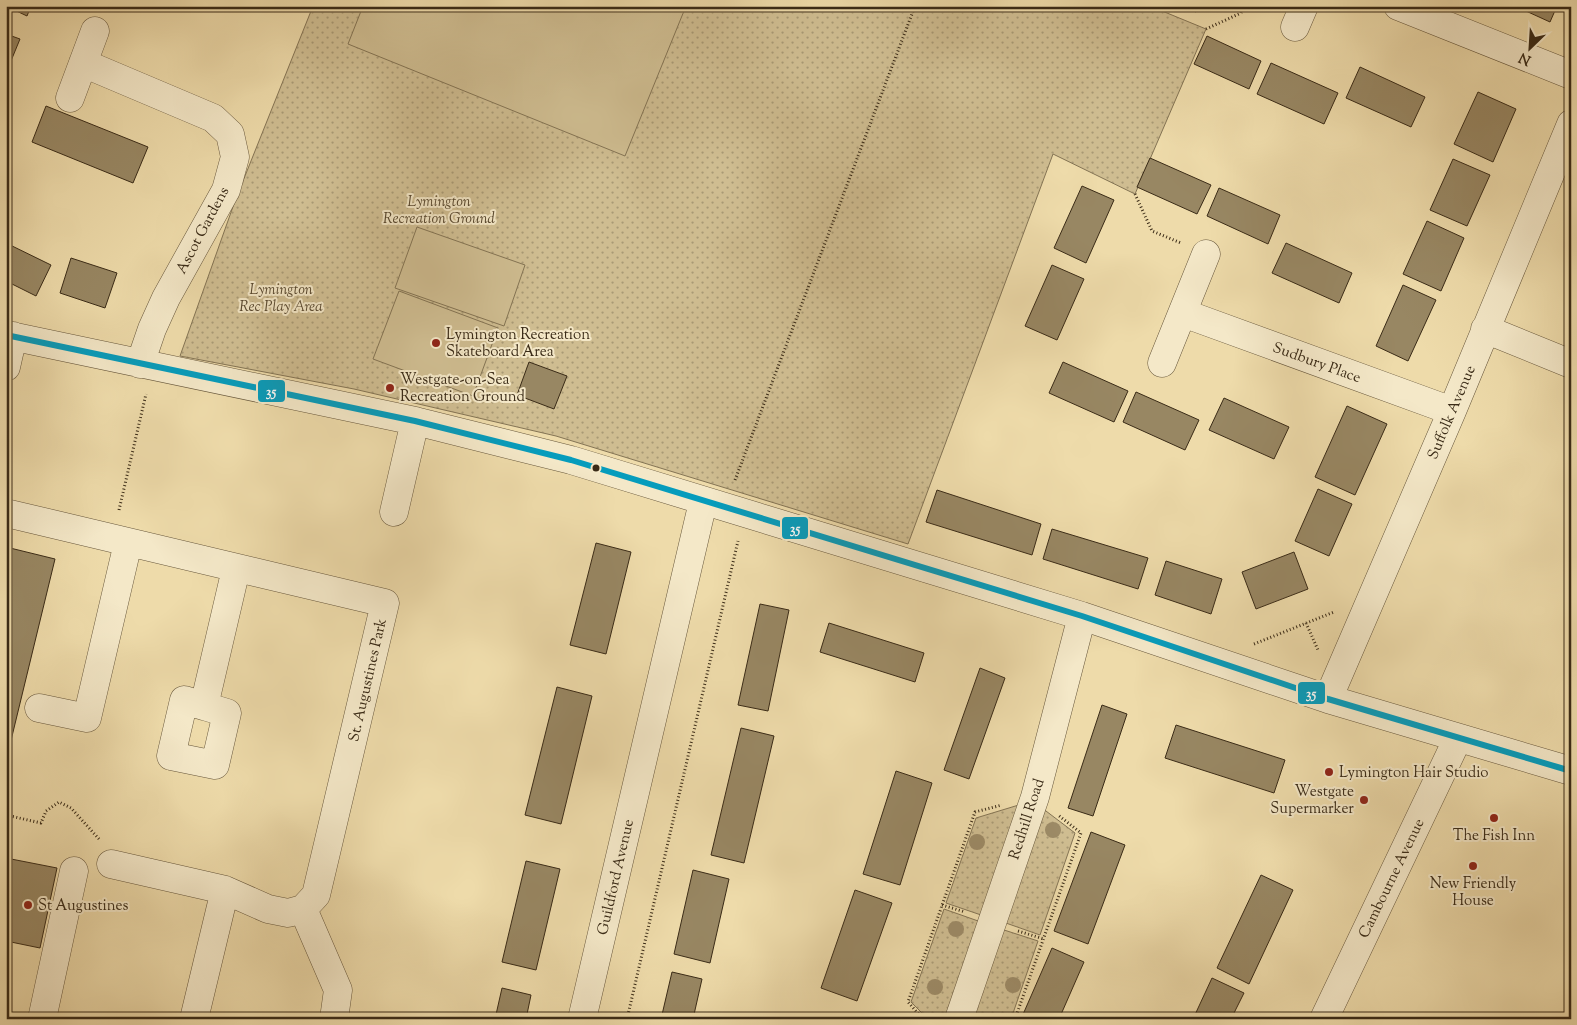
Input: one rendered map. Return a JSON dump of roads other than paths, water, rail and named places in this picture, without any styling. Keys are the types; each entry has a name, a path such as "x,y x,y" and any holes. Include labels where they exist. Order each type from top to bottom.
{"street":[{"path":"1398,6 1571,75"},
{"path":"70,98 95,31"},
{"name":"Ascot Gardens","path":"83,63 213,118 230,134 235,157 226,190 166,298 152,329 146,366"},
{"name":"Suffolk Avenue","path":"1328,699 1452,412 1571,124"},
{"path":"1162,363 1206,254"},
{"name":"Sudbury Place","path":"1182,313 1452,412"},
{"path":"1485,329 1571,364"},
{"path":"6,367 10,336 415,421 571,460 1082,616 1328,699 1571,771"},
{"path":"394,512 415,421"},
{"name":"Guildford Avenue","path":"582,1019 724,508"},
{"name":"St. Augustines Park","path":"6,513 385,603 316,895 303,909"},
{"path":"38,708 87,718 120,541"},
{"path":"204,706 236,569"},
{"name":"Redhill Road","path":"959,1019 1035,797 1082,616"},
{"name":"Cambourne Avenue","path":"1324,1019 1458,738"},
{"path":"111,864 225,890 268,909 288,913 303,909 338,990 334,1019"},
{"path":"42,1019 74,871"},
{"path":"194,1019 225,890"}],"place":[{"name":"Lymington Recreation Skateboard Area","path":"436,343"},
{"name":"Westgate-on-Sea Recreation Ground","path":"390,388"},
{"name":"Lymington Hair Studio","path":"1329,772"},
{"name":"Westgate Supermarker","path":"1364,800"},
{"name":"The Fish Inn","path":"1494,818"},
{"name":"New Friendly House","path":"1473,866"},
{"name":"St Augustines","path":"28,905"}],"park label":[{"name":"Lymington Recreation Ground","path":"439,210"},
{"name":"Lymington Rec Play Area","path":"281,298"}]}
